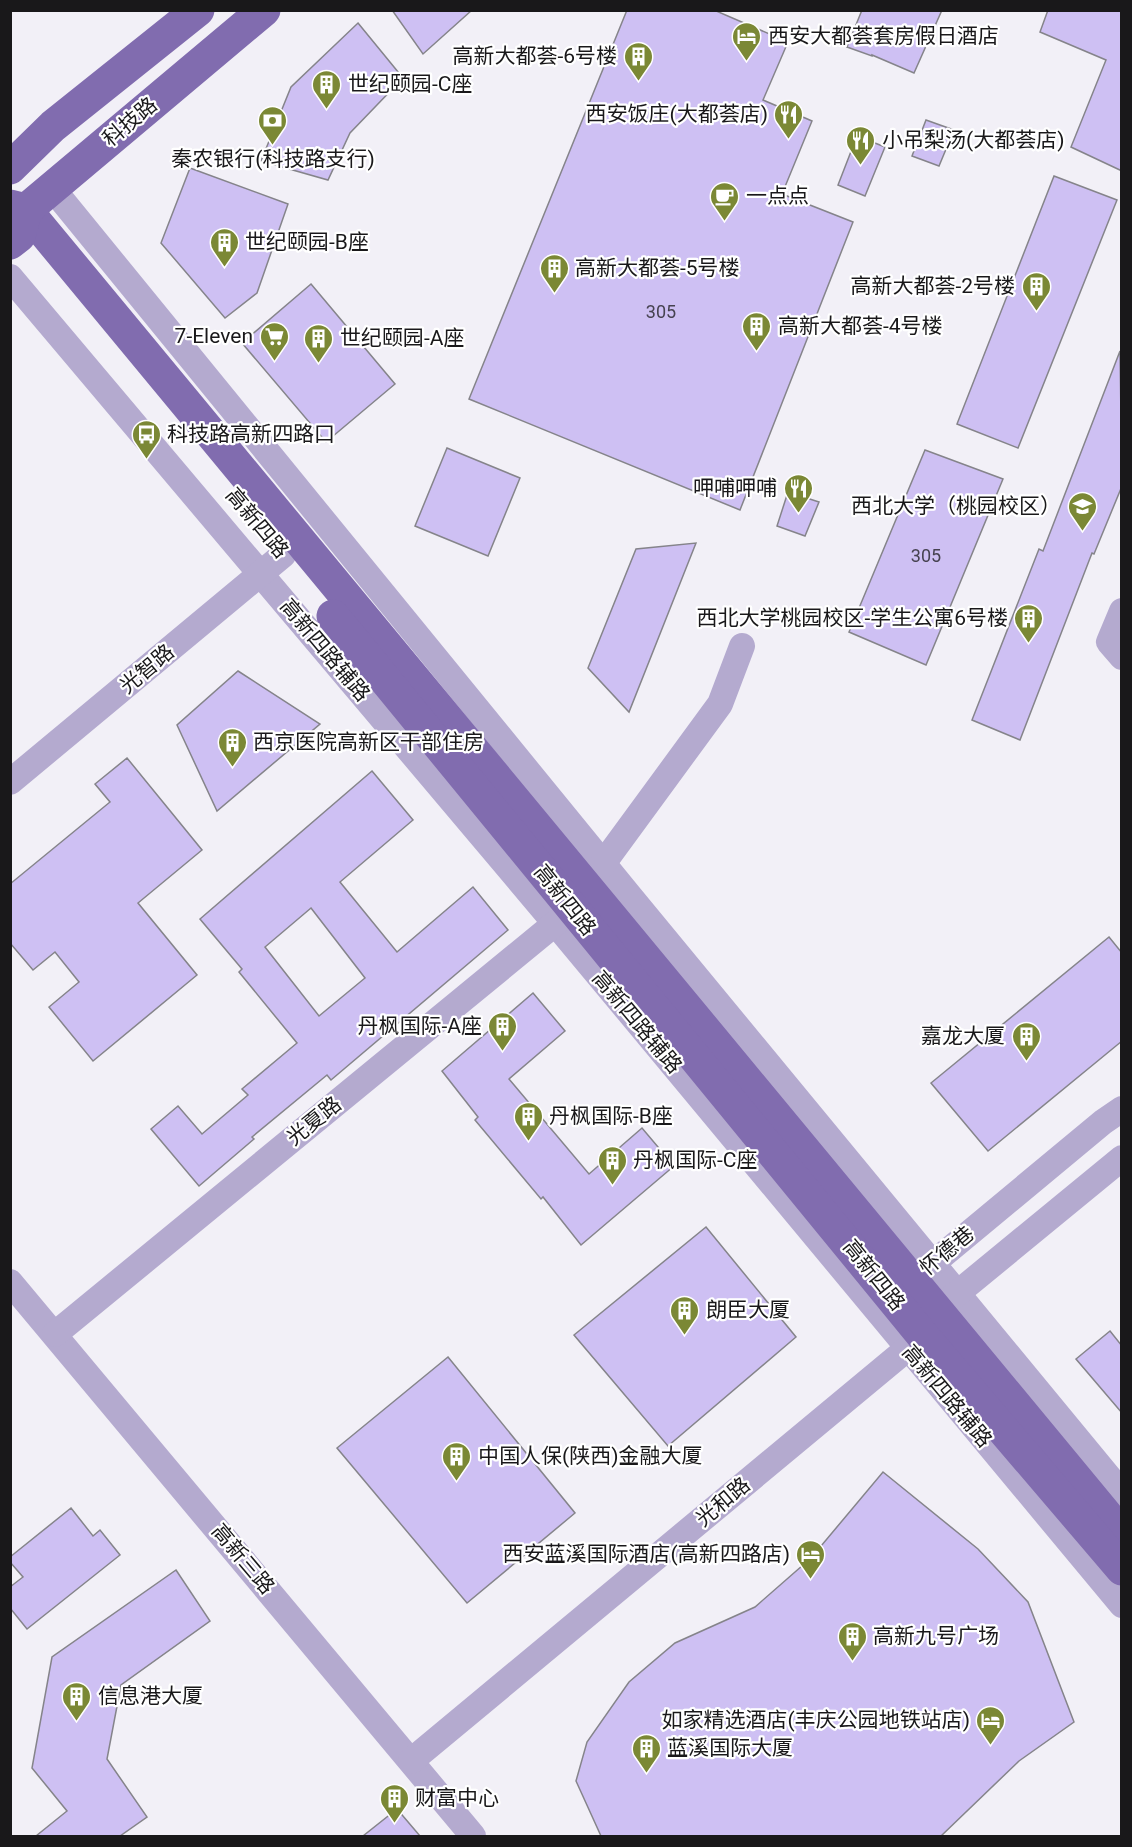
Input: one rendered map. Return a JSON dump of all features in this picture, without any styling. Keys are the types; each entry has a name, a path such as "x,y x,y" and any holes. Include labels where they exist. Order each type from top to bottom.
{"main road":[{"name":"科技路","path":"10,168 53,126 198,10"},
{"name":"科技路","path":"15,224 52,188 264,10"},
{"name":"高新四路","path":"15,224 272,564 579,895 922,1272 931,1322 1122,1534"},
{"name":"高新四路","path":"15,224 579,895 931,1322 1122,1569"}],"street":[{"path":"52,188 579,895"},
{"path":"10,277 272,564"},
{"name":"光智路","path":"10,782 272,564"},
{"path":"1122,611 1109,642 1122,657"},
{"name":"光夏路","path":"55,1334 579,895 720,704 742,646"},
{"name":"怀德巷","path":"922,1272 1103,1122 1122,1109"},
{"name":"怀德巷","path":"931,1322 1122,1158"},
{"name":"高新三路","path":"10,1282 473,1836"},
{"path":"931,1322 1122,1493"},
{"name":"高新四路辅路","path":"931,1322 1122,1605"},
{"name":"光和路","path":"411,1761 931,1322"}],"building":[{"path":"392,10 472,10 423,54"},
{"path":"627,10 714,10 788,42 763,100 812,121 782,194 853,222 740,510 469,399"},
{"path":"862,10 942,10 914,73 847,47"},
{"path":"1048,10 1122,10 1122,171 1071,147 1106,60 1040,32"},
{"name":"世纪颐园-C座","path":"358,23 403,78 350,133 328,180 261,161 291,87"},
{"path":"926,120 954,130 939,166 912,156"},
{"name":"小吊梨汤(大都荟店)","path":"857,136 885,147 865,196 838,185"},
{"name":"世纪颐园-B座","path":"190,168 288,204 257,293 225,318 161,243"},
{"name":"高新大都荟-2号楼","path":"1054,176 1117,200 1018,448 957,424"},
{"name":"世纪颐园-A座","path":"311,284 395,384 326,442 242,343"},
{"path":"1120,351 1122,486 1094,554 1092,553 1020,740 972,720 1039,549 1043,551"},
{"path":"447,448 520,478 488,556 415,526"},
{"path":"925,450 1003,479 926,665 849,632"},
{"name":"呷哺呷哺","path":"788,492 819,502 805,536 777,526"},
{"path":"696,543 629,712 588,668 636,549"},
{"name":"西京医院高新区干部住房","path":"238,671 320,724 217,811 177,725"},
{"path":"127,758 202,850 138,903 197,975 93,1061 49,1007 79,982 55,952 33,970 10,943 10,884 110,802 95,784"},
{"path":"372,771 413,820 340,882 397,952 473,887 508,930 331,1080 327,1075 252,1137 254,1139 199,1186 151,1129 178,1106 202,1134 248,1095 242,1089 297,1043 239,972 242,969 200,919","holes":["311,908 365,978 319,1016 265,947"]},
{"name":"嘉龙大厦","path":"1109,937 1122,953 1122,1041 988,1151 931,1083"},
{"path":"533,993 565,1031 509,1079 589,1174 642,1128 674,1166 581,1245 543,1197 541,1199 475,1120 478,1117 442,1071"},
{"name":"朗臣大厦","path":"706,1227 796,1337 668,1446 574,1335"},
{"path":"1110,1331 1122,1346 1122,1413 1076,1359"},
{"name":"中国人保(陕西)金融大厦","path":"448,1357 575,1513 467,1603 337,1448"},
{"name":"高新九号广场","path":"883,1472 978,1549 1028,1602 1074,1722 1019,1761 941,1836 601,1836 576,1781 587,1742 629,1682 675,1643 755,1607 811,1558"},
{"path":"71,1508 93,1536 100,1530 120,1555 27,1629 10,1608 10,1587 23,1577 10,1562 10,1557"},
{"name":"信息港大厦","path":"176,1570 210,1621 121,1685 107,1759 147,1817 120,1836 36,1836 67,1811 32,1768 52,1657"},
{"name":"财富中心","path":"397,1809 420,1836 363,1836"}],"place":[{"name":"西安大都荟套房假日酒店","path":"747,62"},
{"name":"高新大都荟-6号楼","path":"638,82"},
{"name":"世纪颐园-C座","path":"327,110"},
{"name":"西安饭庄(大都荟店)","path":"789,140"},
{"name":"秦农银行(科技路支行)","path":"273,146"},
{"name":"小吊梨汤(大都荟店)","path":"861,166"},
{"name":"一点点","path":"725,222"},
{"name":"世纪颐园-B座","path":"224,268"},
{"name":"高新大都荟-5号楼","path":"554,294"},
{"name":"高新大都荟-2号楼","path":"1036,312"},
{"name":"高新大都荟-4号楼","path":"757,352"},
{"name":"7-Eleven","path":"274,362"},
{"name":"世纪颐园-A座","path":"319,364"},
{"name":"科技路高新四路口","path":"146,460"},
{"name":"呷哺呷哺","path":"798,514"},
{"name":"西北大学（桃园校区）","path":"1082,532"},
{"name":"西北大学桃园校区-学生公寓6号楼","path":"1029,644"},
{"name":"西京医院高新区干部住房","path":"232,768"},
{"name":"丹枫国际-A座","path":"503,1052"},
{"name":"嘉龙大厦","path":"1026,1062"},
{"name":"丹枫国际-B座","path":"528,1142"},
{"name":"丹枫国际-C座","path":"612,1186"},
{"name":"朗臣大厦","path":"685,1336"},
{"name":"中国人保(陕西)金融大厦","path":"457,1482"},
{"name":"西安蓝溪国际酒店(高新四路店)","path":"811,1580"},
{"name":"高新九号广场","path":"852,1662"},
{"name":"信息港大厦","path":"77,1722"},
{"name":"如家精选酒店(丰庆公园地铁站店)","path":"991,1746"},
{"name":"蓝溪国际大厦","path":"646,1774"},
{"name":"财富中心","path":"394,1824"}]}
